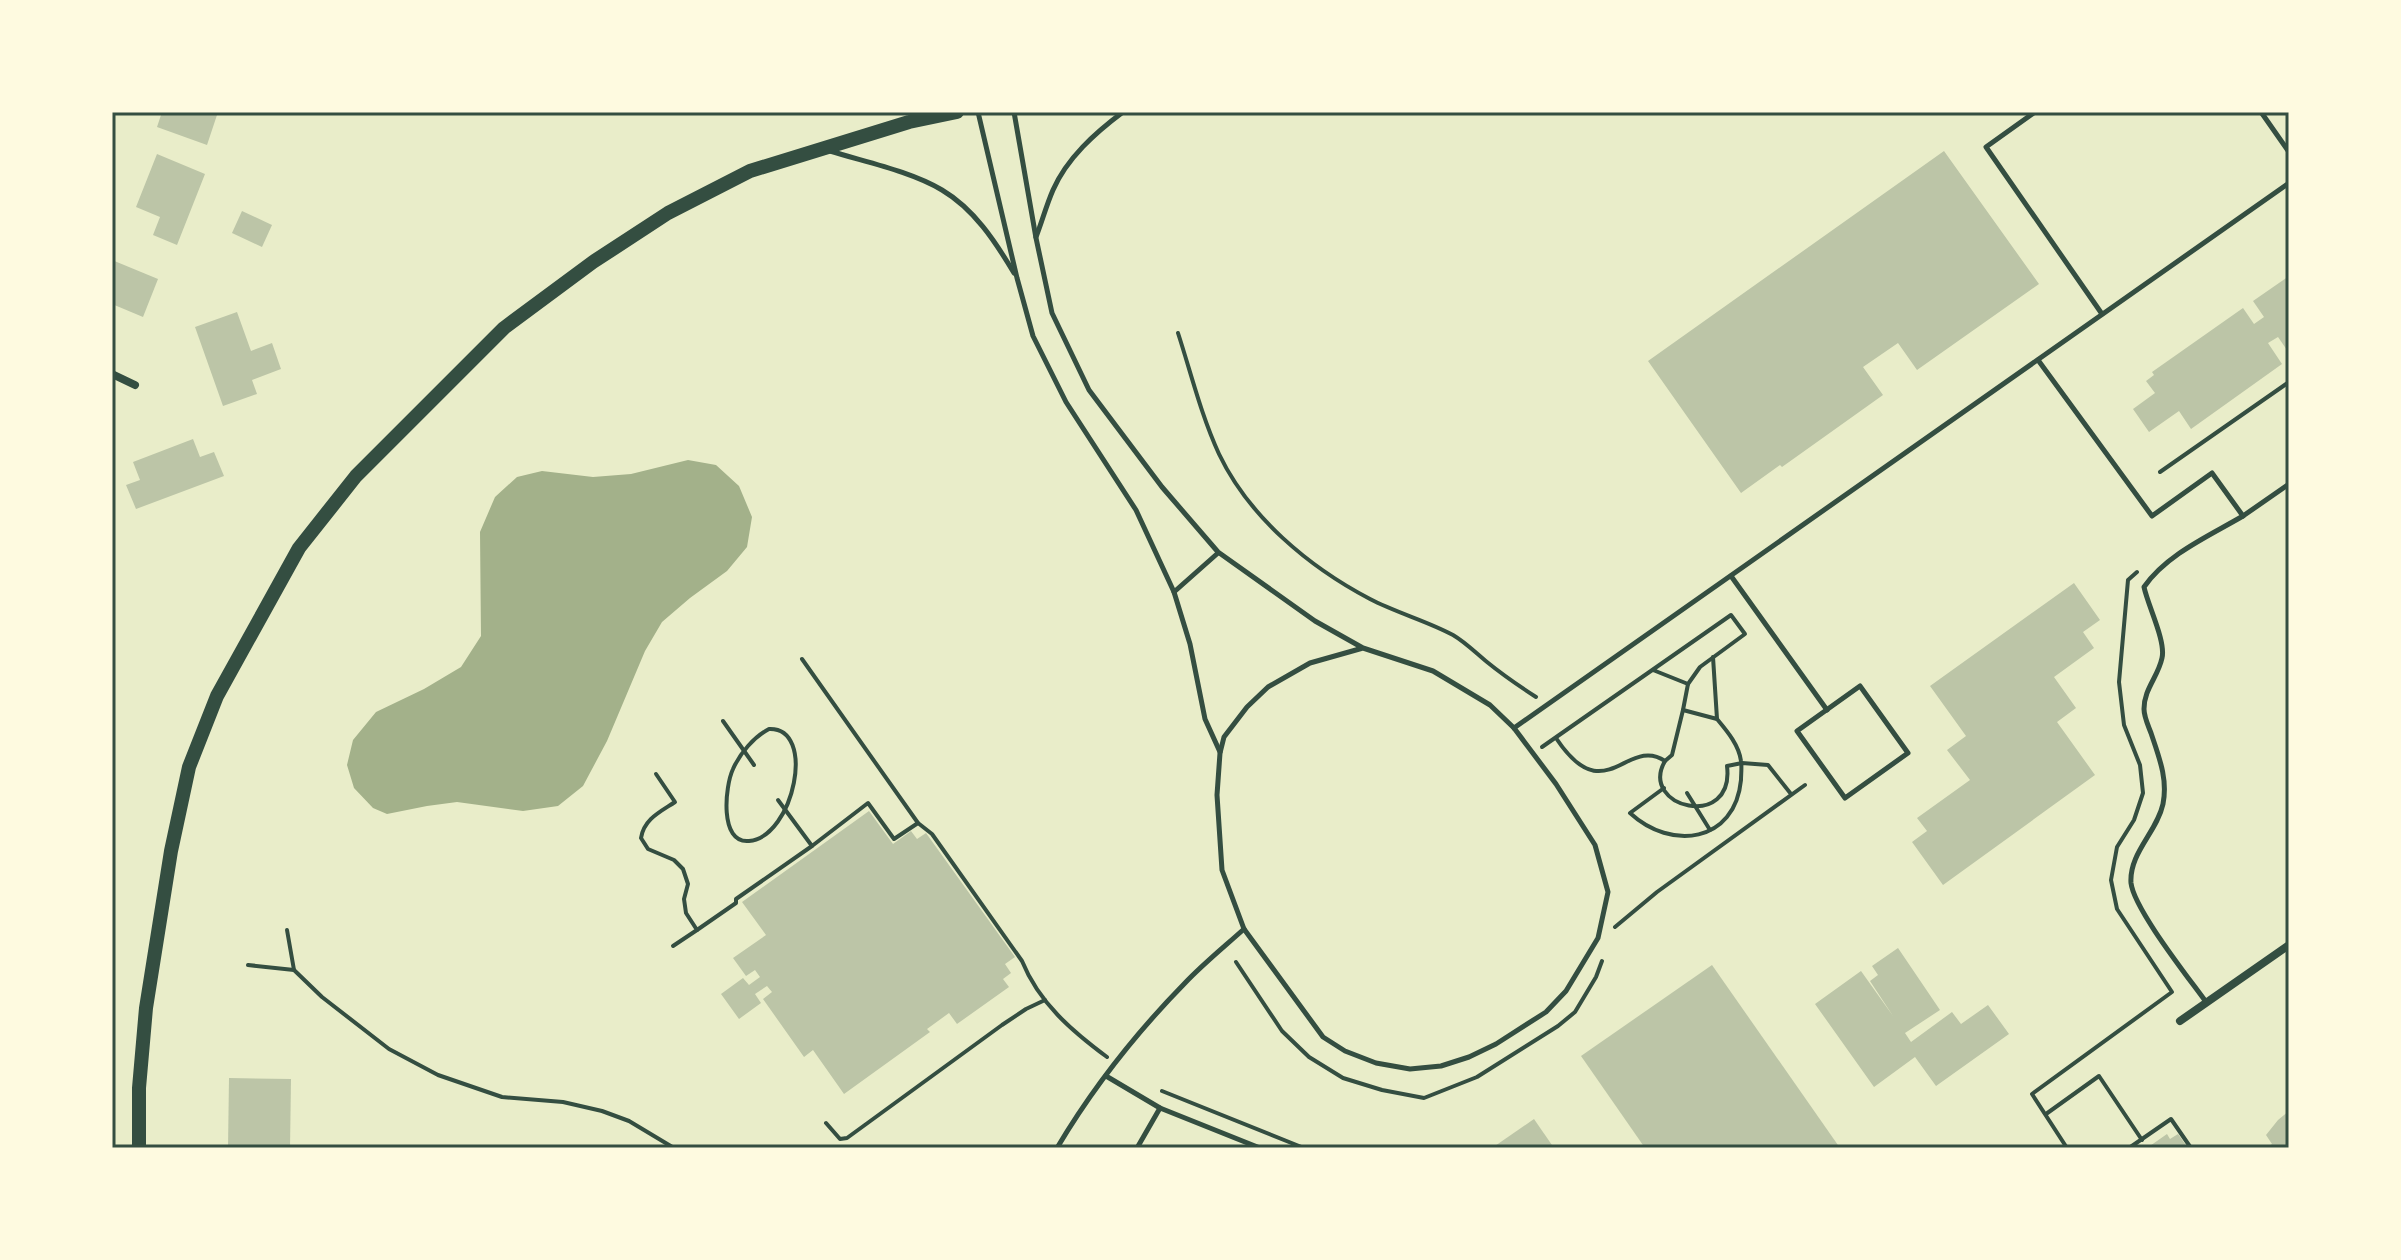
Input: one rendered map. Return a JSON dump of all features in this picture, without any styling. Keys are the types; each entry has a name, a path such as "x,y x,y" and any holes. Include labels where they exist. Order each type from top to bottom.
{"main road":[{"path":"139,1148 139,1088 146,1008 171,851 189,767 217,696 299,548 356,476 504,328 593,262 668,213 750,171 909,122 957,112"}],"street":[{"path":"112,374 135,385"},
{"path":"2180,1021 2289,945"}],"lane":[{"path":"978,112 1033,336 1066,402 1136,510 1174,592 1190,644 1205,719 1220,753"},
{"path":"1014,112 1052,313 1089,390 1162,487 1218,552 1315,621 1363,648 1433,671 1490,705 1514,728 1533,753 1595,845 1608,892 1598,938 1566,991 1546,1012 1496,1044 1441,1066 1410,1069 1376,1063 1345,1051 1323,1037 1244,929 1222,870 1217,795 1224,737 1247,707 1268,687 1310,663 1363,648"},
{"path":"1036,238 1054,188 1075,155 1123,112"},
{"path":"2035,112 1986,147 2102,314"},
{"path":"2261,112 2289,152"},
{"path":"822,148 904,173 941,189 975,217 997,243 1017,278"},
{"path":"1514,728 2289,183"},
{"path":"2038,360 2152,516 2212,473 2243,516"},
{"path":"2206,1003 2140,908 2131,884 2134,860 2154,827 2162,806 2165,779 2144,713 2145,694 2163,656 2144,587 2154,573 2183,552 2289,484"},
{"path":"1174,592 1218,552"},
{"path":"1731,576 1827,710"},
{"path":"1860,686 1908,753 1845,798 1797,731 1827,710 1860,686"},
{"path":"1057,1148 1116,1063 1186,981 1244,929"},
{"path":"1106,1076 1160,1108 1260,1148"},
{"path":"1137,1148 1160,1108"}],"path":[{"path":"1178,333 1220,456 1234,481 1268,523 1303,556 1336,580 1373,601 1456,637 1508,679 1549,704"},
{"path":"2160,472 2289,382"},
{"path":"2067,1148 2032,1094 2172,992 2117,909 2111,880 2117,847 2134,820 2143,793 2140,765 2124,725 2119,682 2128,580 2139,570"},
{"path":"1533,753 1731,615 1745,634 1700,667 1688,684 1672,755 1660,771 1664,788 1675,802 1693,807 1707,804 1717,799 1727,784 1727,766 1742,763 1768,765 1791,794"},
{"path":"1664,788 1630,813 1662,834 1686,837 1710,830 1729,813 1740,792 1742,763 1733,740 1717,719 1713,657"},
{"path":"802,659 918,823 932,834 1059,1019 1116,1063"},
{"path":"1653,670 1688,684"},
{"path":"1683,710 1717,719"},
{"path":"723,721 754,765"},
{"path":"777,729 789,738 795,773 786,810 772,829 756,840 745,842 734,835 727,812 728,785 733,768 744,751 763,732 777,729"},
{"path":"1556,738 1576,763 1594,770 1615,768 1651,753 1665,761"},
{"path":"656,774 675,802 652,817 643,827 641,838 648,849 674,860 683,869 688,884 684,899 686,913 697,930"},
{"path":"1610,939 1615,926 1657,892 1805,785"},
{"path":"1687,793 1710,830"},
{"path":"778,800 812,846"},
{"path":"673,946 736,903 736,899 868,803 894,839 918,823"},
{"path":"287,930 294,970 322,997 389,1049 438,1075 502,1097 563,1102 602,1111 629,1121 674,1148"},
{"path":"1236,962 1257,989 1282,1031 1309,1057 1343,1078 1424,1098 1477,1077 1558,1026 1575,1012 1596,977 1606,951"},
{"path":"248,965 294,970"},
{"path":"826,1123 840,1139 847,1138 1002,1025 1045,1000"},
{"path":"2046,1114 2099,1076 2142,1140"},
{"path":"1154,1089 1304,1148"},
{"path":"2129,1148 2171,1119 2191,1148"}],"shaded area":[{"path":"688,460 716,465 739,486 752,517 747,547 727,571 662,622 645,651 607,741 583,786 558,806 523,811 457,802 387,814 373,808 354,788 347,765 353,740 376,712 461,667 481,636 480,532 495,497 517,477 542,471 593,477 631,474"}],"building":[{"path":"162,112 218,112 207,145 157,127"},
{"path":"1944,151 2039,284 1917,370 1898,343 1863,367 1883,395 1741,493 1648,361"},
{"path":"157,154 205,174 177,245 153,235 160,217 136,207"},
{"path":"242,211 272,225 262,247 232,233"},
{"path":"112,260 158,279 143,317 112,304"},
{"path":"2289,276 2289,353 2278,337 2268,343 2282,364 2191,429 2179,411 2149,432 2133,409 2155,393 2146,381 2154,375 2152,372 2243,308 2254,324 2264,317 2253,301"},
{"path":"237,312 251,351 272,343 281,369 252,380 257,394 223,406 195,327"},
{"path":"193,439 200,457 214,452 224,476 136,509 126,485 140,480 133,462"},
{"path":"2074,583 2100,620 2083,632 2094,648 2054,677 2076,708 2057,722 2095,775 1943,885 1912,842 1927,831 1917,818 1970,780 1947,750 1966,736 1930,686"},
{"path":"869,811 893,844 911,831 917,839 926,833 1015,957 1005,964 1011,973 1003,979 1009,987 957,1024 949,1013 927,1029 930,1032 844,1094 813,1050 804,1057 763,999 772,992 767,986 755,994 761,1003 739,1019 721,994 743,978 749,985 760,977 755,970 746,976 733,958 766,935 742,902"},
{"path":"1898,948 1940,1010 1905,1033 1911,1042 1952,1012 1961,1024 1988,1005 2009,1034 1936,1086 1915,1057 1874,1087 1815,1004 1861,971 1893,1016 1870,981 1878,975 1872,966"},
{"path":"1712,965 1840,1148 1645,1148 1581,1056"},
{"path":"229,1078 291,1079 290,1148 228,1148"},
{"path":"2289,1111 2289,1148 2266,1148 2272,1144 2266,1135"},
{"path":"1534,1119 1554,1148 1492,1148"},
{"path":"2167,1134 2170,1139 2178,1134 2188,1148 2147,1148"}]}
